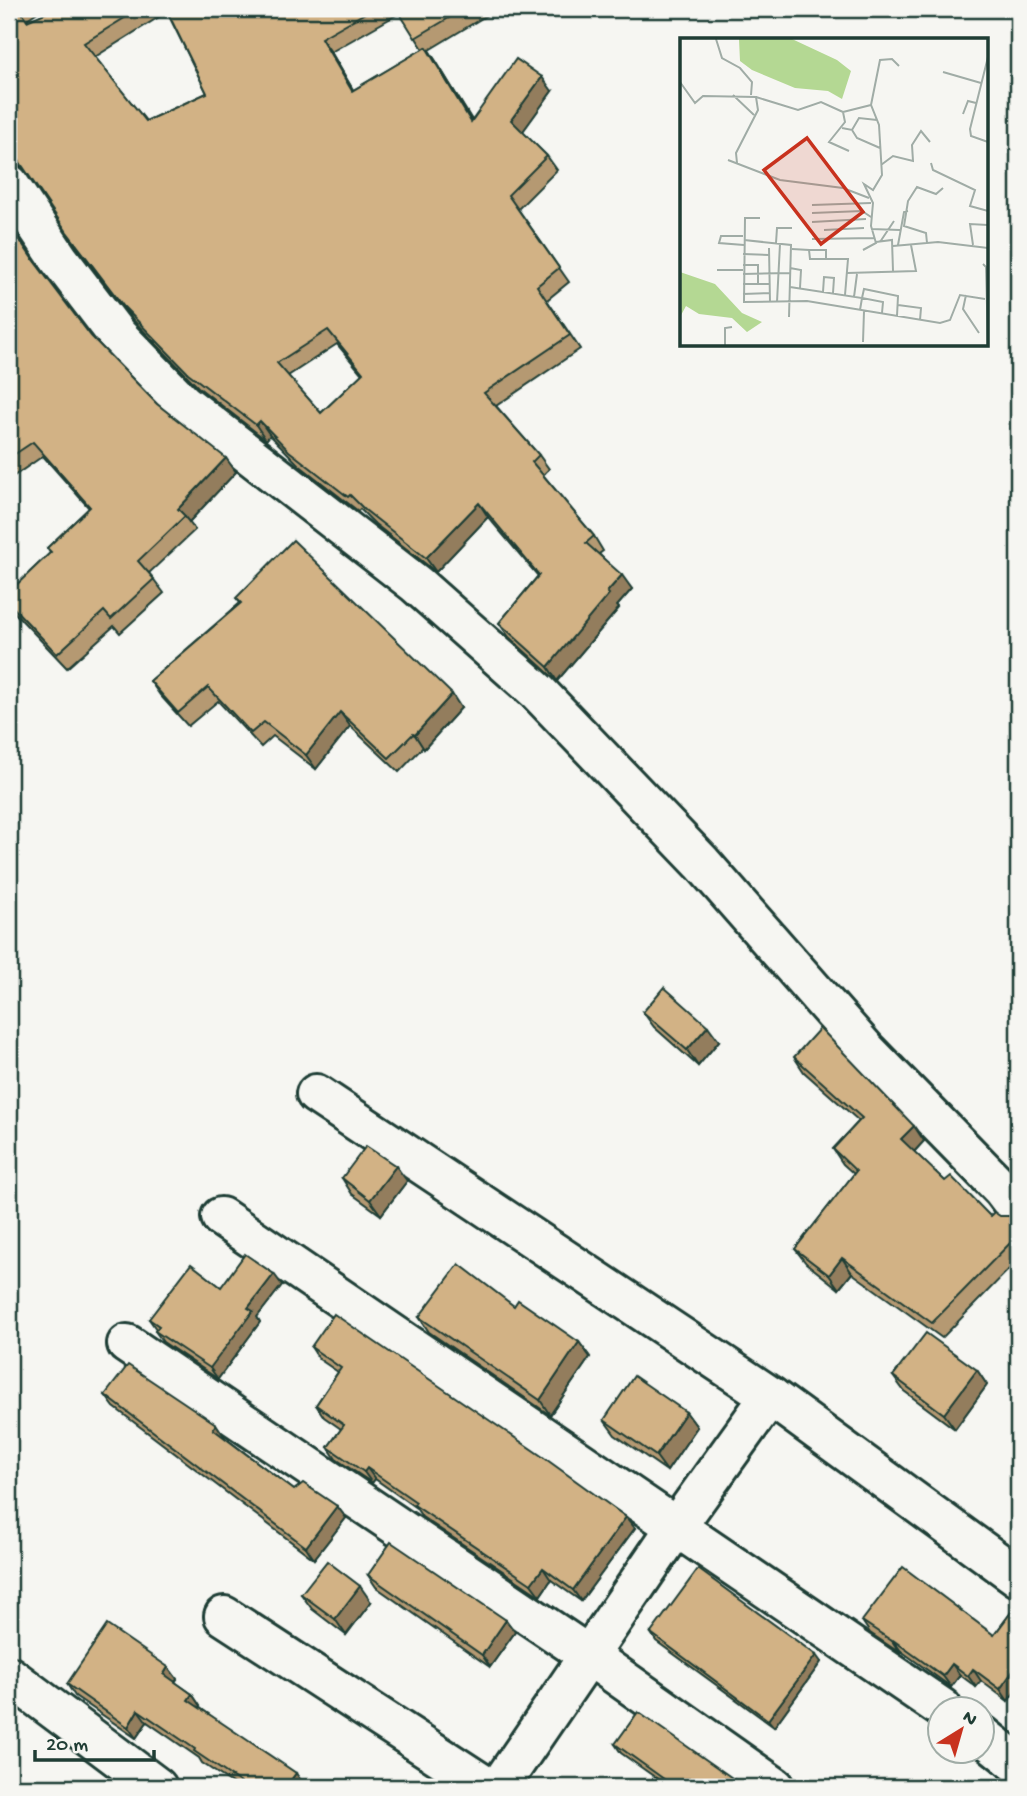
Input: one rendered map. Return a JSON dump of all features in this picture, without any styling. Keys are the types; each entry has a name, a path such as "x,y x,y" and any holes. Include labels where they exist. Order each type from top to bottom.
{"street":[{"path":"9,184 59,259 117,335 183,403 416,584 538,692 702,863 867,1051 1002,1189 1018,1210"},
{"path":"316,1094 770,1396 1018,1577"},
{"path":"222,1217 926,1698"},
{"path":"127,1343 588,1655 775,1787"},
{"path":"499,1787 770,1396"},
{"path":"224,1616 486,1787"},
{"path":"9,1676 157,1787"},
{"path":"996,1747 1018,1765"}],"building":[{"path":"9,9 20,9 27,21 54,9 139,9 84,43 146,121 207,93 166,9 372,9 321,38 352,91 426,47 471,122 516,59 542,77 511,120 547,156 508,195 559,268 537,286 570,335 484,393 539,455 532,462 594,536 586,543 622,575 548,667 499,623 539,575 479,503 426,558 350,495 348,497 289,451 260,421 256,425 188,373 124,307 67,232 17,158 9,151","holes":["328,330 363,373 321,413 277,363"]},
{"path":"397,9 464,9 415,38"},
{"path":"9,224 91,336 157,404 226,458 178,509 185,516 138,561 154,579 111,619 104,611 57,654 9,603 9,592 51,552 47,548 90,507 33,442 9,458"},
{"path":"293,540 452,694 415,735 389,758 340,712 306,755 264,722 251,733 208,687 178,713 150,681 241,603 236,598"},
{"path":"664,987 708,1026 687,1050 643,1012"},
{"path":"820,1028 914,1126 901,1139 945,1181 951,1176 990,1216 994,1212 1000,1216 1012,1216 1018,1222 1018,1235 932,1323 842,1258 829,1275 795,1249 856,1171 833,1149 862,1118 794,1057"},
{"path":"366,1146 396,1166 370,1200 342,1178"},
{"path":"245,1254 274,1274 248,1308 253,1311 210,1368 155,1331 159,1326 149,1319 191,1264 221,1287"},
{"path":"459,1264 514,1306 518,1300 579,1342 540,1400 419,1317"},
{"path":"334,1314 626,1517 573,1590 543,1568 531,1584 414,1505 416,1502 367,1468 364,1472 328,1447 344,1425 316,1405 341,1368 311,1347"},
{"path":"926,1333 977,1370 944,1414 893,1376"},
{"path":"128,1365 216,1424 213,1429 294,1490 303,1483 337,1506 306,1547 105,1395"},
{"path":"634,1376 686,1412 656,1456 604,1420"},
{"path":"391,1542 506,1620 482,1655 368,1575"},
{"path":"327,1561 360,1586 335,1619 301,1594"},
{"path":"903,1567 994,1635 1018,1603 1018,1664 1000,1689 973,1669 968,1676 952,1664 943,1676 862,1621"},
{"path":"698,1569 816,1655 768,1720 651,1633"},
{"path":"107,1625 168,1667 164,1674 192,1694 188,1700 296,1773 286,1787 261,1787 256,1783 253,1787 247,1787 138,1710 128,1727 67,1684"},
{"path":"638,1712 745,1787 665,1787 668,1782 615,1744"}]}
